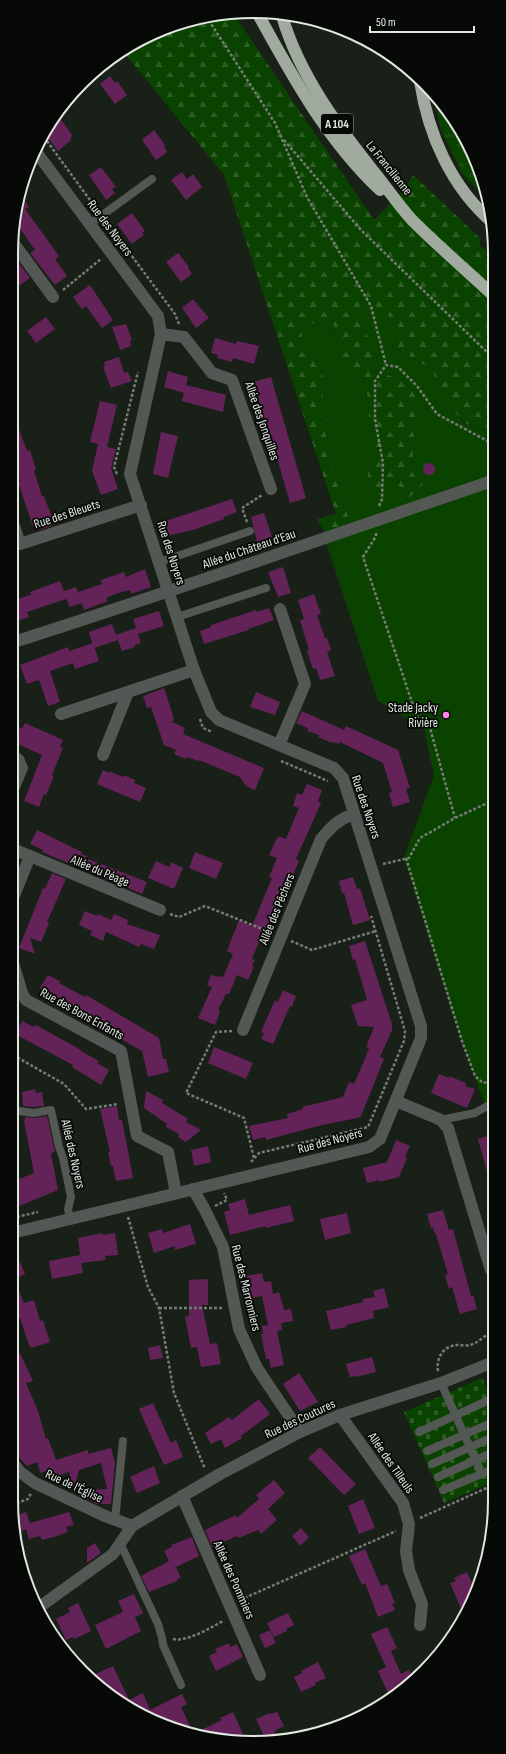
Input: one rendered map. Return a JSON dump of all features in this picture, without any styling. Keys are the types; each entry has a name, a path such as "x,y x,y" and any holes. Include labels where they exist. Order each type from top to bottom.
{"highway":[{"path":"260,18 319,119 336,142 370,180 412,219"},
{"name":"La Francilienne","path":"283,20 294,49 334,119 412,219 488,290"},
{"path":"422,90 427,117 440,151 464,191 484,212"}],"street":[{"name":"Rue des Noyers","path":"18,1231 70,1218 125,1207 176,1193 369,1147 380,1139 421,1038 421,1026 343,778 334,768 219,720 211,712 194,670 170,592 130,474 160,334 158,316 39,156"},
{"path":"18,248 53,298"},
{"path":"160,334 184,338"},
{"name":"Allée des Jonquilles","path":"184,338 212,373 232,380 271,489"},
{"name":"Allée du Château d'Eau","path":"18,641 170,592 243,565 488,482"},
{"name":"Rue des Bleuets","path":"18,538 20,544 141,505"},
{"path":"279,745 305,684 280,609"},
{"path":"61,714 194,670"},
{"path":"103,754 128,692"},
{"path":"18,759 22,768 18,778"},
{"name":"Allée des Pêchers","path":"243,1030 321,840 331,826 343,818 354,814"},
{"path":"18,851 30,856 18,886"},
{"name":"Allée du Péage","path":"30,856 160,910"},
{"name":"Rue des Bons Enfants","path":"18,980 26,1000 121,1051 137,1136 168,1152 176,1193"},
{"path":"396,1101 441,1120 448,1128 488,1260"},
{"name":"Rue des Marronniers","path":"193,1189 206,1210 223,1247 239,1330 257,1368 300,1432"},
{"name":"Rue des Coutures","path":"132,1526 209,1480 300,1432 340,1414 441,1383 488,1363"},
{"name":"Allée des Tilleuls","path":"340,1414 403,1503 409,1524 406,1551 409,1570 422,1604 420,1625"},
{"name":"Rue de l'Église","path":"18,1469 35,1483 114,1520 132,1526"},
{"name":"Allée des Pommiers","path":"182,1496 260,1675"},
{"path":"42,1605 96,1568 113,1554 121,1545 132,1526"}],"lane":[{"path":"90,224 152,179"},
{"path":"160,562 250,531"},
{"path":"177,617 266,588"},
{"path":"441,1120 475,1113 488,1106"},
{"name":"Allée des Noyers","path":"18,1111 34,1113 52,1110 59,1148 63,1158 71,1197 68,1209 70,1218"},
{"path":"441,1383 482,1474"},
{"path":"419,1432 487,1400"},
{"path":"427,1451 488,1424"},
{"path":"432,1464 488,1439"},
{"path":"114,1520 123,1441"},
{"path":"438,1477 488,1455"},
{"path":"443,1490 488,1471"},
{"path":"121,1545 158,1624 163,1645 181,1685"}],"path":[{"path":"210,22 275,123 308,197 371,306 386,365 375,381 375,419 383,463 382,500 377,510 376,536 363,557 417,717 430,728 455,818"},
{"path":"281,136 361,230 488,353"},
{"path":"46,140 175,314 184,338"},
{"path":"53,298 110,252"},
{"path":"95,254 105,266"},
{"path":"386,365 398,366 417,386 437,414 488,442"},
{"path":"119,481 114,467 139,368"},
{"path":"250,531 242,508 271,489"},
{"path":"371,867 409,858 420,838 455,818 488,803"},
{"path":"406,858 474,1076 483,1083 488,1082"},
{"path":"160,910 180,917 205,906 312,950 376,931"},
{"path":"245,1163 251,1162 260,1153 368,1127 404,1041 405,1032 369,908"},
{"path":"243,1030 216,1032 186,1093 244,1118 254,1158"},
{"path":"18,1058 64,1084 86,1109 131,1102"},
{"path":"18,1217 41,1212"},
{"path":"127,1214 148,1287 158,1308 174,1393 209,1480"},
{"path":"158,1308 234,1308"},
{"path":"441,1383 437,1370 438,1357 445,1349 456,1345 468,1345 477,1342 488,1334"},
{"path":"18,1502 28,1499 35,1483"},
{"path":"162,1638 179,1641 206,1630 232,1609 488,1487"}],"green space":[{"path":"237,19 374,220 405,189 413,175 480,238 480,246 488,252 488,431 466,424 446,404 432,370 399,350 387,312 364,324 375,358 374,371 401,379 414,392 419,413 413,428 416,444 410,470 424,484 405,502 386,491 368,486 368,466 381,432 369,422 368,400 364,380 360,384 347,371 340,356 332,319 300,327 305,345 322,368 324,386 321,411 330,456 350,522 326,535 317,519 336,514 224,175 126,55 149,42 177,30 222,20"},
{"path":"436,106 448,122 464,149 476,177 480,193 462,173 441,130"},
{"name":"Stade Jacky Rivière","path":"365,304 387,312 399,350 432,370 446,404 465,424 488,431 487,1111 455,1022 404,858 434,775 424,729 378,701 325,539 350,522 330,456 321,411 324,386 322,368 305,345 300,327 332,319 343,361 360,383 364,380 368,400 369,422 382,432 368,466 368,486 386,491 400,486 405,502 424,484 410,470 416,444 413,428 419,413 414,392 401,379 374,371 375,358 364,324"},
{"path":"482,1378 488,1391 488,1484 444,1503 404,1412"}],"building":[{"path":"110,76 115,83 117,81 127,95 115,104 100,84"},
{"path":"60,119 72,135 70,141 58,151 48,138"},
{"path":"154,130 165,145 164,147 167,152 156,160 142,140"},
{"path":"101,167 116,187 112,189 115,193 106,200 89,175"},
{"path":"182,172 187,179 193,174 202,187 186,200 171,180"},
{"path":"24,201 29,207 25,209 59,256 55,259 67,276 55,285 30,253 35,250 20,228"},
{"path":"132,213 145,231 142,233 144,235 132,244 117,224"},
{"path":"178,253 189,267 188,268 192,274 181,282 166,262"},
{"path":"18,262 30,278 18,287"},
{"path":"90,285 113,320 102,328 86,306 82,309 73,297"},
{"path":"193,299 209,318 196,328 182,308"},
{"path":"46,317 55,329 36,343 27,331"},
{"path":"126,324 132,340 130,341 131,346 120,350 112,327"},
{"path":"215,338 236,344 237,341 259,346 254,364 233,358 232,362 217,358 218,355 211,353"},
{"path":"119,357 124,373 128,372 132,381 111,388 103,367 105,366 104,362"},
{"path":"168,371 188,377 186,385 226,395 223,412 182,401 184,393 164,387"},
{"path":"271,377 306,498 290,503 272,440 260,410 260,404 253,382"},
{"path":"100,401 117,405 107,447 116,449 111,468 118,489 101,495 92,471 98,444 90,442"},
{"path":"18,426 27,451 30,450 36,470 34,471 42,496 44,496 53,520 50,521 52,526 39,530 37,525 33,526 18,482 20,482 18,476 20,476 18,470"},
{"path":"161,432 178,436 168,478 153,474"},
{"path":"429,463 433,465 435,469 433,473 429,475 425,473 423,469 425,465"},
{"path":"232,499 237,512 224,517 224,519 193,530 167,536 163,522"},
{"path":"264,513 272,537 257,542 251,517"},
{"path":"283,567 291,593 278,597 268,572"},
{"path":"145,569 151,587 131,594 130,590 118,593 106,598 108,601 84,610 82,603 70,607 66,599 27,612 29,617 18,621 18,599 31,595 30,592 60,581 64,591 76,587 78,592 102,584 101,580 124,572 126,577"},
{"path":"314,594 321,614 317,615 331,650 327,652 335,676 320,680 316,668 313,669 307,651 309,650 300,620 304,619 298,600"},
{"path":"269,608 274,620 248,629 249,630 204,644 200,631 211,627 211,625 256,610 257,612"},
{"path":"159,611 164,626 138,634 133,619"},
{"path":"112,624 118,640 94,648 89,632"},
{"path":"136,628 141,643 135,645 135,647 122,651 116,635"},
{"path":"93,643 99,661 75,669 73,663 50,671 60,702 48,706 39,680 27,684 20,665 68,647 69,651"},
{"path":"164,688 174,719 172,722 185,728 183,734 264,768 255,790 246,786 240,777 199,760 198,761 187,757 186,759 174,754 176,750 164,745 151,707 147,708 143,696"},
{"path":"256,692 280,702 275,715 250,707"},
{"path":"302,711 344,730 346,726 398,750 410,788 406,789 410,802 393,807 389,793 392,792 383,763 340,742 339,744 332,743 318,737 319,735 307,731 308,728 296,723"},
{"path":"25,723 63,740 60,746 63,748 52,775 54,776 39,807 24,801 42,755 18,744 18,727 22,729"},
{"path":"103,770 135,780 134,783 146,788 140,802 97,784"},
{"path":"307,784 322,790 318,801 321,803 296,859 299,861 269,930 267,929 262,940 260,939 252,959 255,960 252,966 254,967 248,980 237,975 229,994 226,994 218,1010 220,1012 215,1025 198,1018 212,987 207,985 211,975 223,977 233,954 227,951 239,920 252,926 272,878 269,877 277,858 269,855 278,836 286,839 299,808 293,806 297,793 302,795"},
{"path":"37,830 82,852 81,854 87,856 86,858 147,882 142,894 42,852 43,850 30,844"},
{"path":"195,852 223,863 216,879 189,868"},
{"path":"156,861 169,867 171,862 183,868 174,889 148,878"},
{"path":"52,873 66,879 47,922 49,923 41,942 30,938 35,954 19,948 43,888 45,889"},
{"path":"353,877 357,889 360,888 370,920 353,925 339,881"},
{"path":"85,911 97,916 98,914 111,920 114,914 128,920 127,924 160,935 154,949 141,944 139,947 106,932 103,941 90,935 92,931 79,925"},
{"path":"365,941 392,1024 392,1030 380,1057 384,1059 361,1116 358,1118 322,1125 266,1140 265,1137 253,1140 249,1126 288,1118 287,1114 303,1109 302,1107 343,1097 349,1082 354,1084 367,1054 366,1051 368,1052 369,1048 366,1047 374,1027 358,1026 351,1005 367,1000 355,959 353,960 349,946"},
{"path":"48,975 60,981 59,983 85,997 86,995 159,1038 163,1059 166,1059 169,1072 148,1077 142,1051 121,1039 122,1037 63,1005 51,997 52,995 40,988"},
{"path":"283,990 296,996 273,1044 261,1039 264,1033 261,1032 275,1000 278,1002"},
{"path":"22,1021 34,1027 36,1025 99,1061 97,1063 109,1070 101,1085 72,1067 73,1065 18,1036 18,1028"},
{"path":"214,1047 253,1063 246,1079 208,1063"},
{"path":"439,1074 449,1078 449,1076 466,1083 465,1086 475,1089 467,1108 431,1093"},
{"path":"35,1089 36,1093 42,1092 44,1106 23,1106 22,1092"},
{"path":"146,1091 163,1100 162,1103 188,1119 186,1122 201,1130 186,1142 178,1137 179,1134 166,1127 167,1124 144,1108"},
{"path":"117,1106 119,1120 122,1120 133,1178 116,1181 113,1166 111,1166 108,1152 110,1152 100,1109"},
{"path":"47,1116 55,1152 51,1153 58,1190 18,1207 18,1180 34,1173 24,1121 25,1117 35,1118"},
{"path":"488,1136 488,1175 478,1139"},
{"path":"396,1140 410,1146 399,1177 379,1182 379,1180 367,1183 363,1168 387,1162"},
{"path":"208,1146 211,1162 194,1166 191,1150"},
{"path":"245,1199 249,1215 290,1205 294,1221 230,1235 224,1212 230,1210 228,1204"},
{"path":"443,1210 449,1230 453,1229 471,1296 473,1295 477,1309 460,1314 452,1287 449,1289 445,1275 448,1274 436,1234 433,1228 431,1228 427,1214"},
{"path":"347,1213 351,1233 325,1240 320,1219"},
{"path":"190,1224 196,1244 175,1250 175,1246 154,1253 148,1233 162,1229 163,1233"},
{"path":"102,1233 102,1235 115,1233 118,1255 105,1256 106,1260 81,1263 78,1238"},
{"path":"80,1255 83,1273 52,1279 49,1261"},
{"path":"18,1258 25,1274 18,1277"},
{"path":"262,1273 264,1282 271,1281 273,1294 279,1292 284,1310 291,1309 293,1321 281,1323 282,1330 277,1331 284,1365 271,1368 269,1359 266,1359 261,1334 263,1334 262,1326 268,1325 262,1296 251,1298 246,1276"},
{"path":"208,1279 208,1305 202,1305 210,1344 217,1343 221,1364 201,1367 197,1347 191,1348 185,1317 189,1316 189,1280"},
{"path":"384,1288 389,1307 373,1311 374,1318 331,1330 326,1311 363,1302 363,1299 375,1297 373,1291"},
{"path":"18,1289 24,1303 34,1300 40,1321 43,1320 50,1342 31,1348 20,1318 18,1319"},
{"path":"160,1345 163,1358 150,1360 148,1348"},
{"path":"20,1353 33,1381 26,1383 38,1411 46,1439 48,1438 56,1460 88,1450 88,1454 111,1448 115,1463 111,1504 97,1504 87,1499 87,1490 107,1489 101,1463 79,1470 73,1493 69,1472 53,1477 51,1470 40,1473 37,1462 27,1466 18,1456 18,1354"},
{"path":"372,1357 376,1372 350,1377 346,1364"},
{"path":"299,1373 318,1402 300,1411 283,1384"},
{"path":"259,1399 270,1414 241,1436 242,1438 225,1448 221,1439 211,1444 205,1433 229,1417 232,1420"},
{"path":"153,1403 171,1443 176,1440 183,1457 164,1465 139,1409"},
{"path":"320,1447 356,1484 344,1495 308,1458"},
{"path":"154,1466 160,1483 137,1493 130,1477"},
{"path":"274,1480 285,1493 268,1509 277,1520 261,1534 258,1530 239,1538 237,1536 212,1547 205,1530 236,1515 237,1518 259,1499 256,1495"},
{"path":"363,1499 375,1528 359,1534 348,1506"},
{"path":"26,1512 30,1523 69,1512 74,1525 66,1527 68,1532 54,1537 42,1540 40,1536 29,1539 26,1529 20,1532 19,1514"},
{"path":"301,1528 309,1537 300,1546 292,1536"},
{"path":"192,1537 199,1556 176,1567 181,1578 177,1579 177,1581 149,1592 141,1576 169,1561 164,1551 172,1547 171,1545"},
{"path":"95,1543 101,1553 87,1563 87,1548"},
{"path":"365,1549 381,1586 387,1584 395,1603 392,1604 395,1610 378,1617 365,1583 362,1585 349,1556"},
{"path":"467,1572 473,1585 462,1610 450,1583 456,1581 454,1578"},
{"path":"134,1594 143,1613 135,1617 141,1631 106,1649 95,1625 123,1612 118,1601"},
{"path":"78,1603 91,1631 74,1639 73,1637 66,1640 56,1619 70,1612 68,1608"},
{"path":"288,1613 294,1625 286,1629 287,1631 274,1637 267,1623"},
{"path":"387,1627 397,1648 391,1651 401,1674 409,1670 411,1675 388,1693 378,1671 386,1667 371,1634"},
{"path":"270,1630 276,1643 265,1648 259,1635"},
{"path":"229,1643 230,1647 237,1644 243,1657 216,1671 209,1656 217,1652 215,1649"},
{"path":"318,1662 326,1678 315,1683 316,1685 301,1692 294,1677 302,1673 301,1671"},
{"path":"113,1666 129,1700 143,1693 150,1710 182,1694 187,1704 181,1707 191,1728 177,1724 135,1705 94,1674"},
{"path":"233,1712 243,1734 222,1734 201,1730 222,1720 220,1718"},
{"path":"277,1712 284,1726 274,1731 276,1733 264,1735 256,1719 270,1713"}],"place":[{"name":"Stade Jacky Rivière","path":"446,715"}]}
